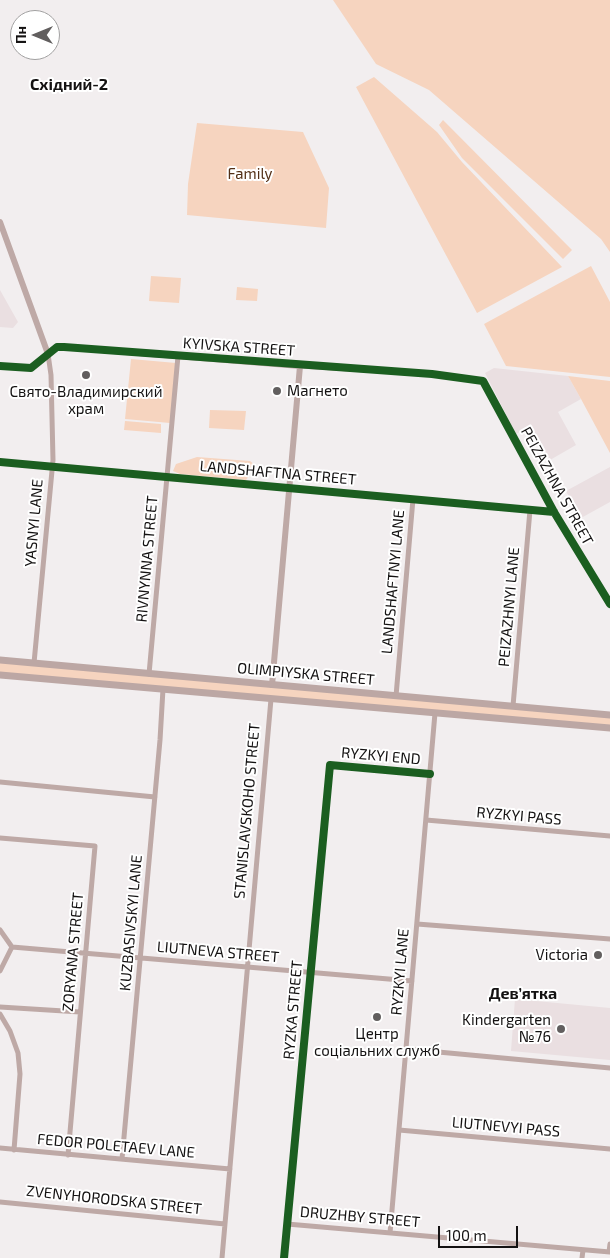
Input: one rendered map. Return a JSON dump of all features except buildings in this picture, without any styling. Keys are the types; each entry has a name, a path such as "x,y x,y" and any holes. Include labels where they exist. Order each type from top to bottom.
{"main road":[{"name":"OLIMPIYSKA STREET","path":"0,660 610,714"},
{"name":"OLIMPIYSKA STREET","path":"0,675 610,728"},
{"name":"STANISLAVSKOHO STREET","path":"271,699 272,685"}],"street":[{"path":"0,222 48,354"},
{"name":"KYIVSKA STREET","path":"0,366 31,368 57,347 64,347 300,366 432,374 483,382"},
{"name":"YASNYI LANE","path":"34,664 52,467 52,393 48,354"},
{"name":"RIVNYNNA STREET","path":"149,674 178,356"},
{"name":"STANISLAVSKOHO STREET","path":"272,685 300,366"},
{"name":"PEIZAZHNA STREET","path":"483,382 554,512 610,604"},
{"name":"LANDSHAFTNA STREET","path":"0,462 554,512"},
{"name":"LANDSHAFTNYI LANE","path":"396,696 414,499"},
{"name":"PEIZAZHNYI LANE","path":"512,706 530,510"},
{"name":"KUZBASIVSKYI LANE","path":"122,1160 163,689"},
{"name":"STANISLAVSKOHO STREET","path":"222,1258 271,699"},
{"name":"RYZKYI LANE","path":"390,1233 435,713"},
{"name":"RYZKYI END","path":"330,765 430,774"},
{"name":"RYZKA STREET","path":"284,1258 330,765"},
{"path":"0,782 155,797"},
{"name":"RYZKYI PASS","path":"426,820 610,836"},
{"name":"ZORYANA STREET","path":"0,838 95,846 68,1154"},
{"path":"417,924 610,939"},
{"path":"0,930 12,947 0,971"},
{"name":"LIUTNEVA STREET","path":"12,947 412,981"},
{"path":"0,1007 80,1012"},
{"path":"0,1014 10,1031 18,1053 20,1074 14,1150"},
{"path":"406,1049 610,1068"},
{"name":"LIUTNEVYI PASS","path":"399,1130 610,1149"},
{"name":"FEDOR POLETAEV LANE","path":"0,1148 230,1169"},
{"name":"ZVENYHORODSKA STREET","path":"0,1202 225,1224"},
{"name":"DRUZHBY STREET","path":"287,1224 610,1252"},
{"path":"610,1244 610,1252"},
{"path":"582,1258 583,1250"}],"shaded area":[{"path":"0,290 18,322 13,328 0,327"},
{"path":"494,368 568,376 581,399 558,412 576,445 550,460 531,426 516,434 485,373"},
{"path":"610,467 610,502 581,518 566,491"},
{"name":"Kindergarten №76","path":"515,999 610,1008 610,1060 511,1051"}],"green space":[{"path":"333,0 610,0 610,252 601,239 429,90 376,64"},
{"path":"374,77 437,132 462,162 562,267 477,313 356,87"},
{"path":"443,120 572,250 563,259 462,158 439,125"},
{"name":"Family","path":"197,123 303,132 329,188 326,228 187,215 188,184"},
{"path":"591,266 610,302 610,377 506,366 484,324"},
{"path":"151,276 181,278 179,303 149,301"},
{"path":"237,287 258,289 257,301 236,300"},
{"path":"131,359 176,363 170,423 125,419"},
{"path":"568,376 610,381 610,453 581,399"},
{"path":"210,410 246,411 244,430 209,428"},
{"path":"125,421 161,424 161,433 124,430"},
{"path":"197,457 250,461 255,465 249,471 249,476 246,480 180,474 173,471 176,464"},
{"path":"0,660 610,715 610,729 0,675"}],"cycle path":[{"path":"0,366 31,368 57,347 64,347 432,374 483,381 554,512 610,604"},
{"path":"0,462 554,512"},
{"path":"284,1258 330,765 430,774"}],"place":[{"name":"Свято-Владимирский храм","path":"86,375"},
{"name":"Магнето","path":"277,391"},
{"name":"Victoria","path":"598,955"},
{"name":"Центр соціальних служб","path":"377,1017"},
{"name":"Kindergarten №76","path":"561,1029"}],"district":[{"name":"Східний-2","path":"69,85"},
{"name":"Дев’ятка","path":"523,994"}]}
